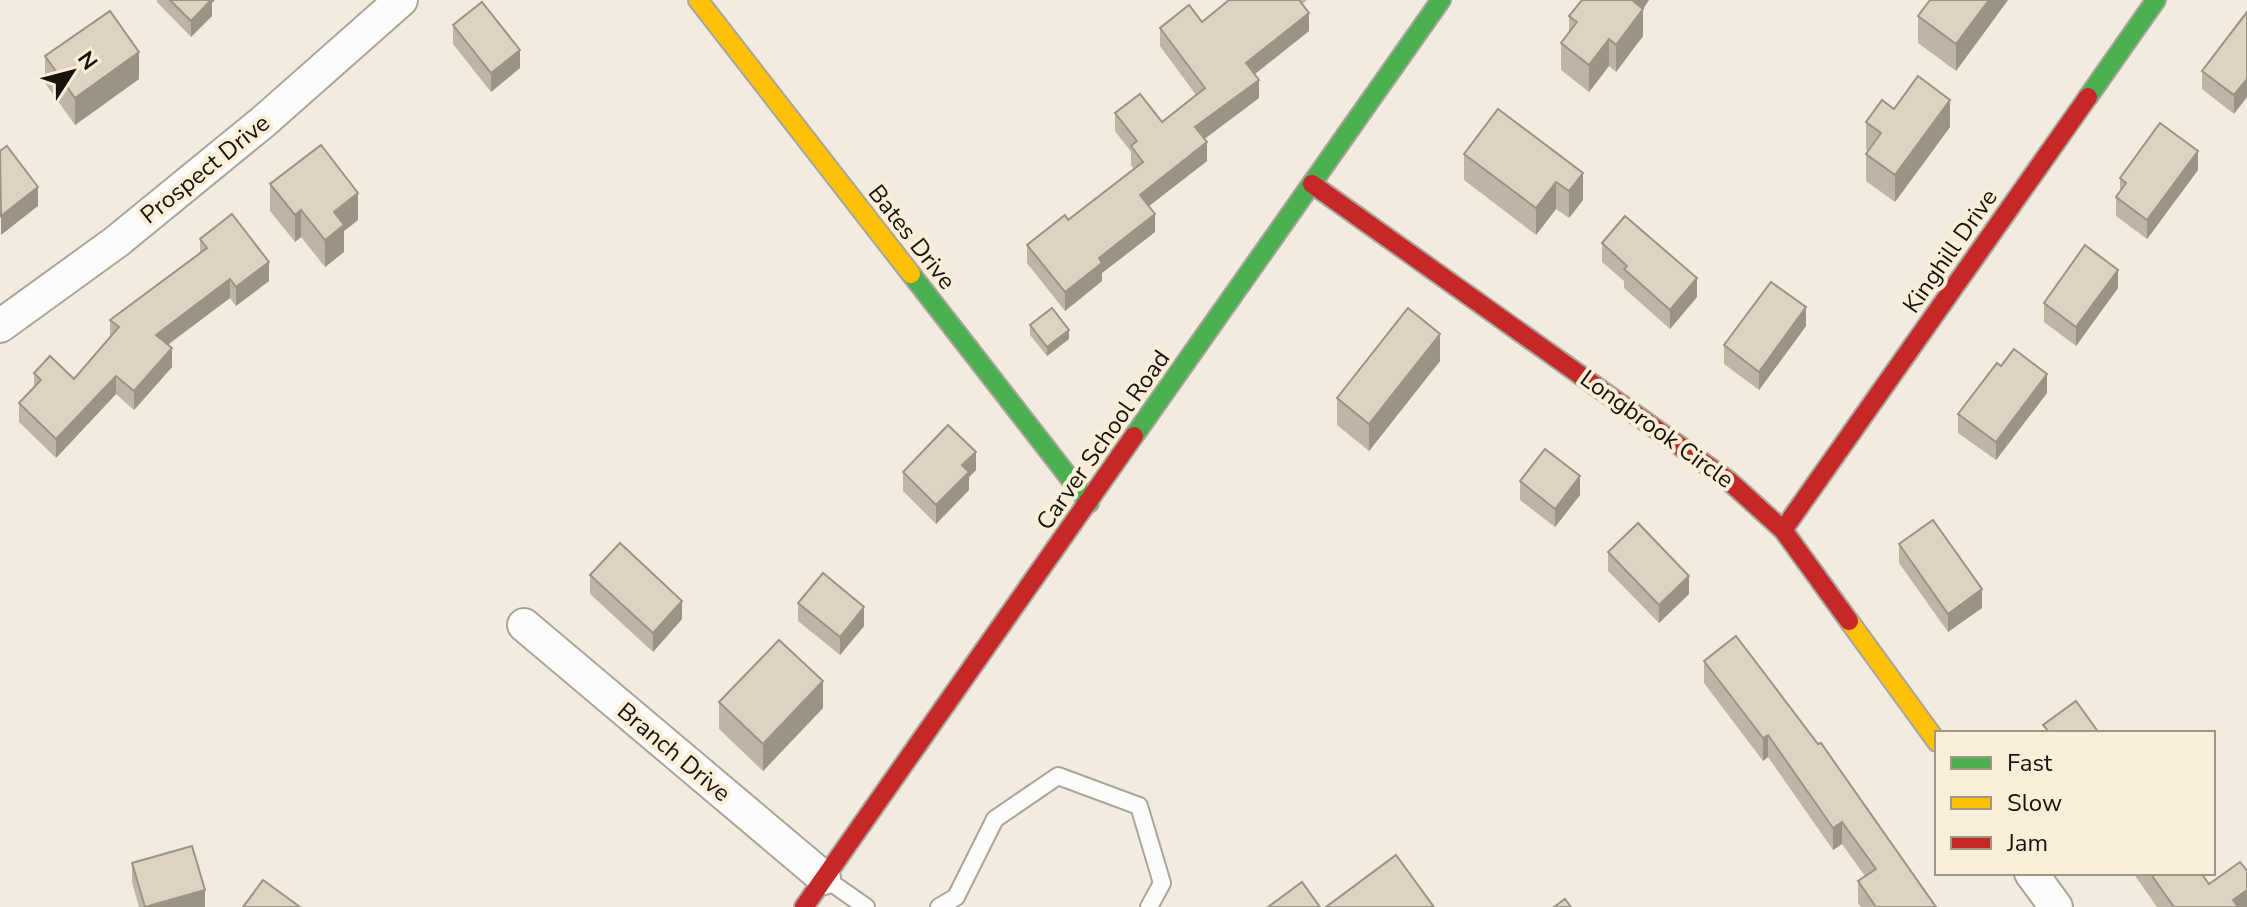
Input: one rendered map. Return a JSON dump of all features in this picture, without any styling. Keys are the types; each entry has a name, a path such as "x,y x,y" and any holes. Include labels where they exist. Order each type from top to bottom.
{"street":[{"name":"Prospect Drive","path":"0,326 116,242 263,122 401,0"},
{"name":"Bates Drive","path":"698,0 1089,503"},
{"name":"Carver School Road","path":"804,907 1441,0"},
{"name":"Kinghill Drive","path":"1783,530 2156,0"},
{"name":"Longbrook Circle","path":"1312,184 1729,481 1783,530 1935,739"},
{"name":"Branch Drive","path":"524,625 824,878"},
{"path":"2032,875 2056,907"}],"lane":[{"path":"939,907 956,897 995,819 1058,776 1139,806 1162,883 1149,907"},
{"path":"824,878 866,907"}],"building":[{"path":"170,0 211,0 191,21"},
{"path":"1229,0 1299,0 1309,13 1246,63 1259,80 1195,127 1207,142 1140,195 1155,214 1099,258 1102,263 1065,292 1027,245 1065,215 1068,220 1143,162 1131,146 1137,141 1115,113 1140,94 1162,122 1205,88 1160,28 1189,5 1202,22"},
{"path":"1582,0 1632,0 1643,9 1616,45 1609,39 1589,65 1561,43 1577,22 1569,16"},
{"path":"1930,0 1989,0 1956,44 1918,16"},
{"path":"482,2 520,50 491,73 453,25"},
{"path":"110,11 139,52 75,98 45,56"},
{"path":"2247,12 2247,79 2234,95 2202,71"},
{"path":"1918,76 1950,100 1895,175 1866,154 1881,133 1866,122 1882,100 1894,109"},
{"path":"1498,109 1583,173 1569,191 1556,182 1536,208 1464,154"},
{"path":"2160,123 2198,151 2147,220 2116,197 2126,183 2120,178"},
{"path":"321,145 358,193 334,212 344,225 325,240 301,210 295,215 270,184"},
{"path":"7,146 38,187 1,216 0,151"},
{"path":"232,214 269,262 236,287 230,279 156,335 172,348 134,391 116,376 56,439 19,403 41,380 34,373 50,356 74,379 119,327 110,320 207,248 200,239"},
{"path":"1625,216 1697,278 1670,310 1624,269 1627,266 1602,243"},
{"path":"2085,245 2118,270 2076,327 2044,303"},
{"path":"1771,282 1806,307 1759,372 1724,345"},
{"path":"1052,308 1069,330 1047,347 1030,325"},
{"path":"1408,308 1440,334 1369,424 1337,398"},
{"path":"2014,349 2047,374 1996,442 1958,414 1997,363 2001,366"},
{"path":"948,425 976,452 962,465 969,472 936,505 903,472"},
{"path":"1545,449 1580,476 1555,509 1520,481"},
{"path":"1933,520 1982,589 1948,614 1899,544"},
{"path":"1638,523 1689,576 1659,605 1608,552"},
{"path":"620,543 682,601 653,633 590,575"},
{"path":"823,573 864,607 840,637 798,603"},
{"path":"1736,636 1818,744 1821,743 1936,907 1876,907 1858,881 1876,869 1842,822 1833,828 1768,735 1763,738 1704,661"},
{"path":"779,640 823,681 763,744 719,702"},
{"path":"2076,701 2098,731 2048,731 2043,725"},
{"path":"192,846 205,890 145,907 132,863"},
{"path":"1396,855 1434,907 1326,907"},
{"path":"2240,862 2247,871 2247,890 2233,900 2238,907 2174,907 2151,875 2202,875 2209,884"},
{"path":"263,880 300,907 243,907"},
{"path":"1302,882 1320,907 1268,907"},
{"path":"1565,899 1571,907 1554,907"}],"traffic: fast":[{"path":"1134,436 1441,0"},
{"path":"2088,97 2156,0"},
{"path":"911,274 1089,503"}],"traffic: slow":[{"path":"698,0 911,274"},
{"path":"1849,621 1935,739"}],"traffic: jam":[{"path":"1783,530 2088,97"},
{"path":"1312,184 1729,481 1783,530 1849,621"},
{"path":"804,907 1134,436"}]}
